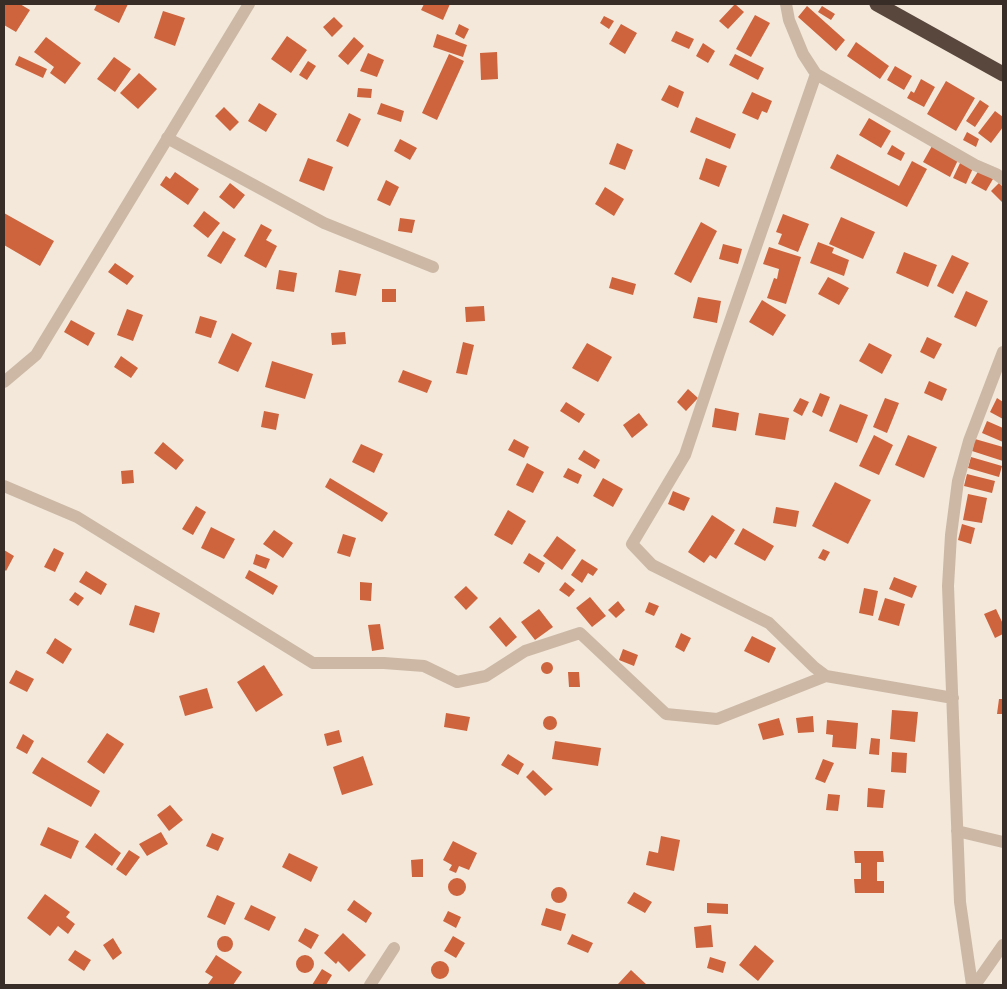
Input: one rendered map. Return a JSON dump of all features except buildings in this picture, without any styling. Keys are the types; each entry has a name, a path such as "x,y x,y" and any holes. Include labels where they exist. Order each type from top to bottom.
{"highway":[{"path":"877,4 1003,74"}],"street":[{"path":"4,382 36,355 249,4"},
{"path":"786,4 803,54 816,74 975,165 996,174 1003,180"},
{"path":"816,74 685,455 632,544 652,565 769,623 814,667 826,676 953,698"},
{"path":"167,138 324,223 433,267"},
{"path":"972,985 960,902 948,586 951,535 958,481 969,441 1003,352"},
{"path":"4,486 77,517 313,663 384,663 424,666 457,682 486,676 525,651 580,633 666,714 717,720 826,676"},
{"path":"957,831 1003,842"},
{"path":"975,985 1003,944"},
{"path":"370,985 394,948"}]}
